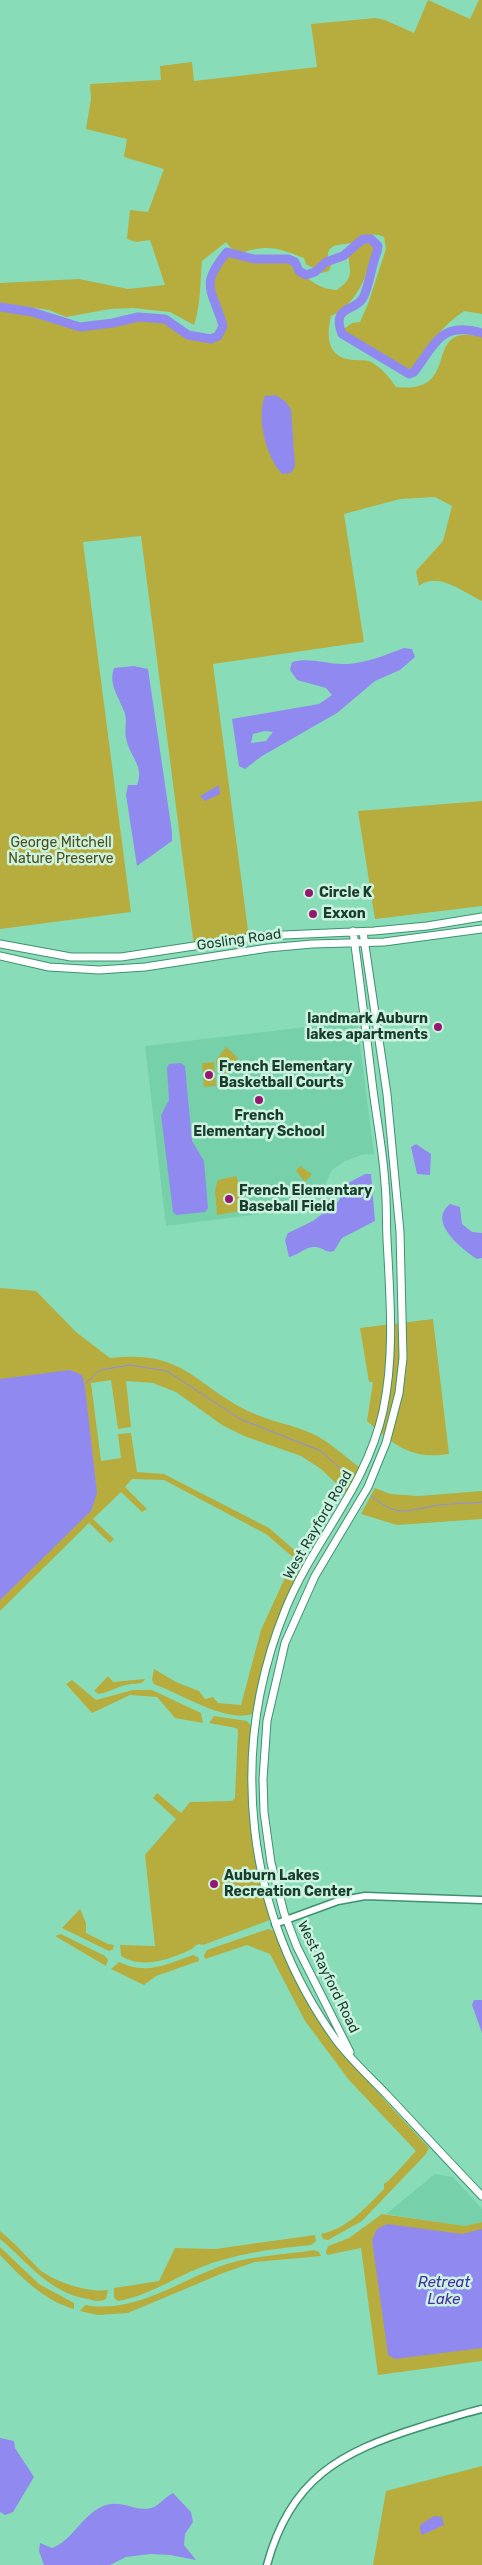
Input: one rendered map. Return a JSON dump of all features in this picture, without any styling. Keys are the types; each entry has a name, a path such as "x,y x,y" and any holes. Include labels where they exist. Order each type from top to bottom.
{"main road":[{"name":"Gosling Road","path":"0,944 54,955 102,958 146,955 261,936 363,932 427,926 482,917"},
{"name":"Gosling Road","path":"0,956 49,967 99,970 145,967 277,947 365,943 482,929"},
{"name":"West Rayford Road","path":"352,931 384,1177 390,1296 388,1381 376,1434 353,1490 304,1571 274,1639 260,1689 252,1753 252,1813 259,1865 275,1924 285,1951 303,1988 339,2044 482,2196"},
{"name":"West Rayford Road","path":"357,2063 333,2022 328,2006 297,1946 286,1919 271,1863 264,1812 264,1753 273,1688 286,1643 315,1576 359,1506 386,1443 400,1384 403,1358 402,1296 392,1138 363,932"},
{"path":"390,1296 402,1296"}],"street":[{"path":"275,1924 338,1901 365,1896 482,1900"},
{"path":"463,1898 482,1896"},
{"path":"267,2565 281,2526 296,2502 315,2480 342,2458 384,2438 482,2409"}],"shaded area":[{"name":"French Elementary School","path":"357,1021 374,1154 361,1155 345,1161 332,1170 321,1193 283,1211 166,1226 145,1046"},
{"path":"435,2174 453,2177 482,2209 482,2222 465,2226 386,2214"}],"green space":[{"name":"George Mitchell Nature Preserve","path":"428,0 470,19 479,0 482,0 482,314 464,311 448,323 413,369 404,371 378,351 348,340 343,336 344,329 352,323 360,322 368,304 386,249 384,237 375,234 351,243 334,246 329,250 328,254 331,265 329,271 322,273 306,264 304,258 277,249 263,248 236,254 290,260 312,282 321,287 337,290 346,282 350,275 348,255 362,243 368,242 374,246 365,277 355,296 340,311 331,316 329,336 335,353 350,360 368,361 375,364 396,387 417,386 430,380 437,370 445,348 452,339 463,335 482,337 482,601 450,584 442,582 426,582 419,586 416,571 443,541 452,506 435,497 400,499 344,514 364,642 213,664 249,938 194,946 141,536 83,542 131,912 0,929 0,307 32,312 80,327 113,323 138,317 165,319 188,334 211,339 218,336 223,326 210,288 211,280 218,263 227,252 235,253 226,242 202,261 199,301 194,325 170,312 133,308 110,309 66,317 49,310 0,303 0,283 79,279 128,289 165,285 150,240 136,242 127,239 130,210 148,212 164,169 124,157 127,139 86,129 91,99 90,84 161,80 160,66 192,62 194,81 317,67 311,24 376,18 414,33"},
{"path":"482,801 482,906 375,919 358,811"},
{"path":"226,1047 238,1058 224,1075 217,1069 216,1060"},
{"name":"French Elementary Basketball Courts","path":"214,1062 216,1086 204,1087 202,1063"},
{"path":"300,1166 312,1174 305,1182 296,1171"},
{"name":"French Elementary Baseball Field","path":"236,1176 248,1208 247,1210 217,1215 215,1190 218,1180"},
{"path":"0,1288 36,1291 76,1332 110,1358 136,1357 157,1359 174,1365 188,1372 217,1393 255,1414 319,1437 359,1467 346,1493 321,1469 301,1456 244,1436 222,1425 176,1392 153,1383 126,1381 131,1427 118,1429 111,1380 91,1383 101,1461 121,1458 118,1434 131,1433 137,1472 164,1474 269,1528 307,1561 271,1639 252,1714 241,1716 216,1711 154,1684 152,1680 154,1669 176,1682 199,1691 205,1699 213,1697 218,1703 241,1705 261,1630 294,1558 266,1534 164,1480 132,1479 125,1487 147,1509 142,1512 121,1492 93,1519 114,1539 110,1543 89,1523 0,1611"},
{"path":"433,1319 449,1454 424,1455 413,1453 395,1444 367,1421 373,1382 369,1382 360,1328"},
{"path":"375,1488 390,1494 418,1496 482,1491 482,1519 397,1525 361,1514"},
{"path":"108,1676 113,1682 145,1679 141,1683 119,1687 99,1694 94,1691"},
{"path":"72,1680 96,1700 133,1690 152,1690 201,1713 203,1723 175,1718 157,1697 130,1695 92,1713 66,1684"},
{"path":"214,1716 247,1721 251,1726 248,1780 249,1815 254,1852 270,1920 203,1945 199,1944 193,1949 164,1960 138,1962 129,1960 121,1956 120,1945 155,1946 145,1855 176,1819 153,1798 157,1793 181,1813 190,1802 232,1801 235,1798 238,1730 209,1723"},
{"path":"80,1909 86,1923 86,1933 114,1945 113,1949 109,1951 62,1928"},
{"path":"268,1929 275,1931 303,1994 346,2058 429,2148 426,2154 362,2221 328,2240 323,2239 321,2234 348,2222 363,2210 384,2189 384,2184 416,2151 349,2080 305,2021 270,1954 247,1945 205,1959 204,1955 207,1950"},
{"path":"61,1934 105,1956 108,1960 106,1966 55,1936"},
{"path":"193,1955 198,1957 199,1961 156,1976 144,1985 111,1969 119,1962 138,1968 156,1967"},
{"path":"382,2214 465,2226 482,2222 482,2361 378,2375 361,2248 327,2255 326,2252 328,2246 349,2238"},
{"path":"0,2231 45,2274 72,2286 91,2290 108,2290 106,2299 95,2301 74,2296 50,2283 0,2239"},
{"path":"315,2235 316,2241 311,2245 240,2255 199,2268 160,2287 129,2299 118,2301 114,2298 114,2288 159,2281 175,2248 215,2249"},
{"path":"0,2247 39,2284 74,2303 74,2309 52,2300 16,2272 0,2255"},
{"path":"314,2250 319,2252 321,2256 255,2262 223,2273 128,2313 98,2315 80,2311 85,2305 123,2305 140,2300 238,2261"},
{"path":"482,2466 482,2565 373,2565 386,2491"}],"water":[{"path":"275,395 285,401 291,409 295,466 291,473 282,474 276,467 264,437 262,405 265,396"},
{"path":"404,648 412,649 415,657 400,670 375,681 337,713 262,756 245,769 239,766 232,719 319,704 332,695 326,688 297,680 290,670 292,662 306,660 340,664 362,662","holes":["265,731 273,732 266,741 251,743 253,734"]},
{"path":"134,666 148,669 172,832 172,841 137,866 126,795 128,785 137,785 139,772 128,744 125,714 112,680 114,668"},
{"path":"219,785 220,794 205,801 200,796"},
{"path":"181,1063 185,1066 192,1141 204,1161 208,1208 205,1212 176,1215 173,1212 161,1115 169,1100 167,1068 169,1064"},
{"path":"416,1144 431,1154 430,1175 417,1174 411,1147"},
{"path":"365,1174 371,1174 375,1221 342,1238 334,1251 329,1252 318,1247 311,1247 289,1257 285,1240 288,1233 313,1221 338,1202 348,1183"},
{"path":"450,1204 460,1207 462,1224 472,1232 482,1233 482,1258 477,1259 463,1249 444,1227 442,1219 444,1211"},
{"path":"70,1370 82,1375 85,1387 97,1493 91,1511 0,1600 0,1379"},
{"path":"474,2000 482,2000 482,2033 472,2005"},
{"name":"Retreat Lake","path":"387,2224 462,2234 482,2229 482,2348 395,2359 388,2355 372,2240 377,2229"},
{"path":"0,2438 14,2441 15,2448 34,2477 13,2512 5,2515 0,2512"},
{"path":"173,2493 191,2512 193,2522 185,2534 184,2545 196,2560 170,2555 151,2554 126,2557 110,2565 44,2565 39,2551 40,2543 52,2548 60,2544 98,2509 112,2504 140,2509 151,2508"},
{"path":"434,2516 442,2517 444,2525 422,2535 420,2525"}],"waterway":[{"path":"0,307 32,312 80,327 113,323 138,317 165,319 188,335 211,339 218,336 223,326 210,288 211,280 218,263 227,252 254,259 288,259 295,262 299,271 306,275 315,272 326,262 343,256 363,239 371,239 378,246 367,287 363,298 342,314 339,325 342,334 409,374 414,372 434,344 448,332 468,330 482,333"},
{"path":"85,1384 100,1370 130,1365 167,1371 240,1419 321,1451 352,1479"},
{"path":"371,1496 389,1508 404,1511 445,1504 482,1502"}],"place":[{"name":"Circle K","path":"309,893"},
{"name":"Exxon","path":"313,914"},
{"name":"landmark Auburn lakes apartments","path":"438,1027"},
{"name":"French Elementary Basketball Courts","path":"209,1075"},
{"name":"French Elementary School","path":"259,1100"},
{"name":"French Elementary Baseball Field","path":"229,1199"},
{"name":"Auburn Lakes Recreation Center","path":"214,1884"}]}
